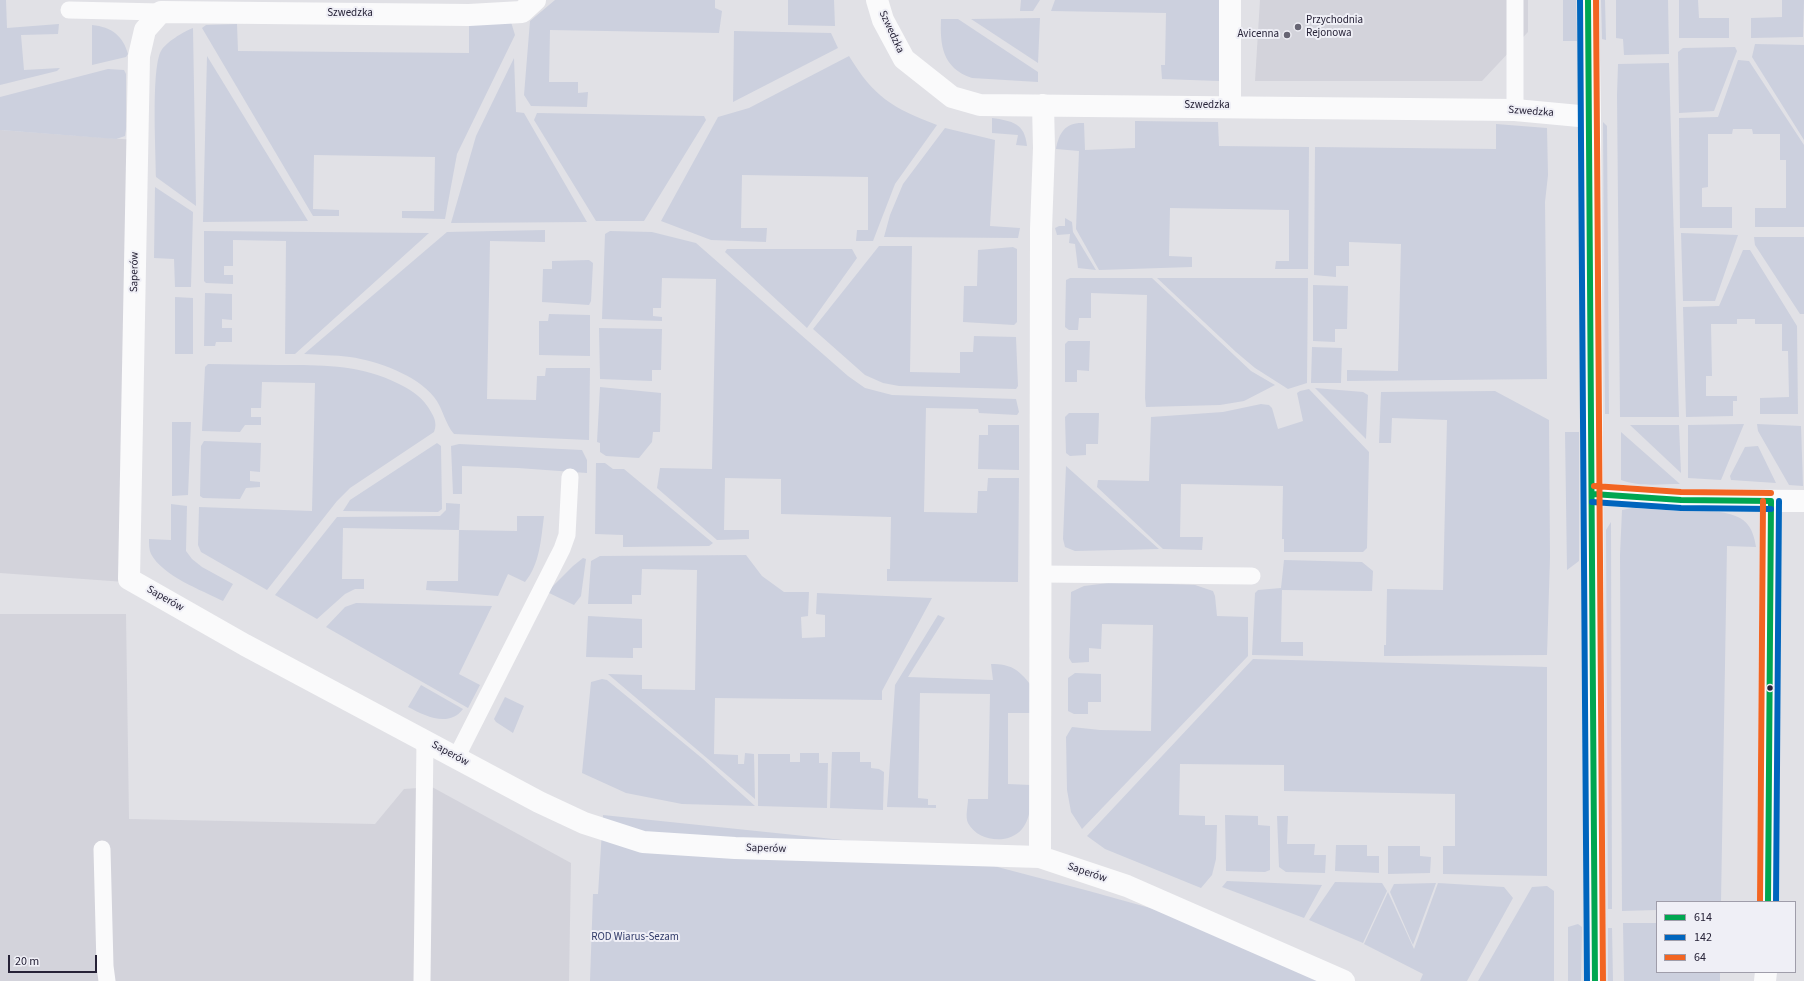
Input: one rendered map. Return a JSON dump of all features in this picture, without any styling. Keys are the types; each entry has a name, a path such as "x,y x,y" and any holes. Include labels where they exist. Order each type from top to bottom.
{"street":[{"name":"Szwedzka","path":"161,12 405,7 470,15 522,12 535,0"},
{"name":"Szwedzka","path":"877,0 883,20 904,59 952,97 980,105 1515,110 1590,117"},
{"path":"1230,0 1230,107"},
{"path":"1588,0 1595,981"},
{"name":"Saperów","path":"161,12 145,30 140,56 129,579 246,645 456,758 584,823 643,842 735,848 1040,857 1127,886 1344,981"},
{"path":"1040,857 1041,229 1044,148 1043,105"},
{"path":"1592,494 1681,500 1804,501"},
{"path":"1768,901 1771,501"}],"lane":[{"path":"1515,0 1515,110"},
{"path":"69,10 161,12"},
{"path":"456,758 562,549 567,535 570,477"},
{"path":"1041,574 1252,576"},
{"path":"422,981 425,741"},
{"path":"102,849 105,966 108,981"}],"shaded area":[{"path":"1260,0 1528,0 1528,32 1482,81 1255,81"},
{"path":"0,130 135,140 125,582 0,573"},
{"path":"0,614 126,614 129,819 375,824 404,789 432,787 571,863 569,981 0,981"}],"green space":[{"path":"0,0 6,0 7,28 59,24 58,34 21,35 24,70 60,68 57,71 0,85"},
{"path":"555,0 715,0 715,8 722,11 719,33 550,30 549,82 578,82 578,93 588,92 587,107 531,106 524,95 530,21"},
{"path":"788,0 834,0 835,26 788,25"},
{"path":"1021,0 1040,0 1033,11 1020,11"},
{"path":"1055,0 1222,0 1222,77 1219,81 1162,79 1161,65 1165,65 1166,13 1051,11"},
{"path":"1563,0 1576,0 1577,41 1563,41"},
{"path":"1601,0 1605,0 1606,40 1602,39"},
{"path":"1616,0 1668,0 1669,54 1624,55 1623,39 1616,38"},
{"path":"1679,0 1698,0 1699,18 1729,18 1729,38 1679,38"},
{"path":"1782,0 1804,0 1803,37 1751,38 1751,18 1782,17"},
{"path":"1040,18 1038,63 971,19"},
{"path":"941,19 958,19 1038,72 1038,82 972,78 962,74 954,68 945,54 941,38"},
{"path":"511,22 515,35 457,154 445,219 402,218 402,211 434,211 435,157 314,155 313,209 339,210 339,216 313,216 202,28 206,25 237,24 238,51 469,53 469,24"},
{"path":"92,25 111,30 120,37 128,54 126,57 92,65"},
{"path":"193,28 196,206 156,177 155,131 156,75 161,51 175,38"},
{"path":"734,31 831,33 838,48 733,102"},
{"path":"1755,44 1804,45 1804,140 1752,57"},
{"path":"1735,47 1737,51 1714,111 1679,113 1678,52 1683,48"},
{"path":"207,56 308,221 203,222"},
{"path":"849,56 867,82 886,100 908,113 937,125 895,184 873,241 856,241 857,230 868,230 868,177 742,175 741,228 767,228 766,242 711,240 661,221 718,117 749,108"},
{"path":"514,58 516,112 524,113 587,222 451,223 476,136"},
{"path":"1738,60 1749,61 1804,145 1804,227 1755,227 1755,208 1786,208 1786,160 1780,160 1780,134 1753,134 1752,129 1733,129 1732,134 1708,134 1708,187 1702,188 1702,207 1732,207 1732,228 1680,228 1679,118 1718,117"},
{"path":"1669,63 1679,417 1620,417 1618,64"},
{"path":"108,69 124,70 126,74 125,136 116,139 0,130 0,97"},
{"path":"537,113 704,116 706,120 644,221 596,221 534,120"},
{"path":"992,118 1006,120 1016,124 1024,132 1027,146 1016,145 1018,135 992,133"},
{"path":"1135,121 1218,122 1219,146 1309,147 1308,269 1275,269 1276,261 1289,261 1289,210 1170,208 1169,256 1192,257 1192,267 1099,270 1076,229 1079,151 1056,149 1057,143 1061,133 1068,126 1072,124 1084,123 1085,150 1135,148"},
{"path":"1603,122 1607,126 1609,414 1605,414"},
{"path":"1496,124 1547,128 1548,175 1545,202 1547,379 1347,381 1347,370 1398,371 1401,244 1349,242 1349,266 1336,266 1336,277 1314,275 1315,147 1496,149"},
{"path":"945,128 995,140 990,226 1020,228 1018,238 884,237 890,215 903,184"},
{"path":"155,187 193,212 191,287 175,287 174,259 154,258"},
{"path":"1065,218 1072,222 1073,232 1096,270 1078,268 1075,244 1069,243 1070,234 1057,235 1055,228 1065,226"},
{"path":"545,230 545,242 490,241 487,399 536,400 537,376 545,376 546,368 590,368 589,440 454,434 448,426 440,406 427,389 418,382 396,370 350,357 304,354 447,232"},
{"path":"204,231 429,233 295,354 285,354 286,241 233,240 233,266 224,266 224,275 233,275 233,284 206,283 204,281"},
{"path":"610,231 652,232 696,243 848,376 865,388 892,395 1016,399 1019,412 1017,415 979,413 978,409 926,408 924,512 977,513 978,491 987,491 988,478 1019,478 1018,582 887,581 887,569 890,569 891,517 781,514 781,479 725,478 724,530 749,530 749,539 717,540 657,488 660,468 712,469 716,279 662,278 661,308 653,308 653,316 662,317 662,321 602,319 605,234"},
{"path":"1681,233 1738,235 1715,301 1683,301"},
{"path":"1754,237 1804,237 1804,314 1800,314 1755,245"},
{"path":"879,246 912,246 910,372 960,373 960,352 973,352 974,336 1016,337 1018,386 1016,389 899,386 883,383 865,375 813,329"},
{"path":"1013,247 1017,249 1017,322 1014,325 963,322 964,286 977,286 978,250"},
{"path":"727,249 852,249 857,258 807,328 725,252"},
{"path":"1743,250 1750,250 1797,326 1798,414 1760,414 1760,398 1789,397 1788,351 1782,351 1782,324 1755,324 1755,319 1737,319 1737,324 1711,324 1712,376 1706,376 1706,396 1737,396 1737,401 1733,401 1733,416 1686,417 1683,307 1719,306"},
{"path":"589,260 593,263 591,301 589,305 542,302 543,269 552,269 552,261"},
{"path":"1070,278 1152,278 1251,371 1275,385 1244,401 1220,405 1146,407 1147,295 1091,293 1091,318 1079,318 1078,330 1069,330 1065,327 1066,280"},
{"path":"1157,278 1308,278 1307,383 1288,389 1255,368"},
{"path":"1313,285 1348,286 1347,329 1335,329 1335,342 1313,341"},
{"path":"205,293 232,294 232,320 222,319 222,328 232,328 232,342 216,342 215,346 204,346"},
{"path":"175,297 193,298 193,354 175,354"},
{"path":"549,314 590,315 590,356 539,355 539,321 548,321"},
{"path":"599,328 662,329 661,370 652,370 652,381 600,379"},
{"path":"1068,341 1090,341 1089,371 1077,370 1077,382 1065,382 1065,344"},
{"path":"1312,347 1342,348 1341,383 1311,383"},
{"path":"208,364 309,365 339,367 368,372 397,383 418,396 428,407 433,416 435,422 434,432 350,488 337,501 267,590 201,552 198,545 199,507 312,511 315,383 262,382 261,408 251,408 251,417 261,417 261,425 245,425 240,432 202,431 205,367"},
{"path":"600,387 661,393 660,432 653,432 652,442 639,458 606,456 600,452 600,443 597,442"},
{"path":"1315,388 1363,392 1368,395 1366,439"},
{"path":"1309,389 1369,452 1367,548 1363,552 1284,552 1284,539 1282,539 1283,486 1181,484 1180,537 1203,537 1202,550 1163,549 1097,487 1098,480 1149,481 1151,417 1223,412 1261,404 1269,405 1272,408 1278,429 1303,421 1297,393"},
{"path":"1495,391 1549,420 1550,557 1547,655 1384,656 1384,645 1386,645 1387,589 1443,590 1447,420 1392,418 1391,443 1379,443 1381,392"},
{"path":"1069,413 1099,413 1098,444 1086,444 1086,455 1070,456 1066,453 1065,417"},
{"path":"172,422 191,422 188,495 172,496"},
{"path":"1744,424 1721,480 1688,478 1688,425"},
{"path":"1757,424 1801,426 1803,486 1789,485 1758,431"},
{"path":"988,425 1019,425 1019,470 978,469 979,435 988,435"},
{"path":"1630,425 1679,425 1681,473"},
{"path":"1565,432 1579,432 1579,561 1567,570"},
{"path":"1621,432 1680,484 1635,484 1621,480"},
{"path":"204,441 261,443 260,472 250,471 250,481 260,482 260,487 246,488 240,499 203,498 200,496 201,446"},
{"path":"437,443 441,446 442,509 438,512 343,511 350,500"},
{"path":"459,444 582,450 587,460 587,473 462,466 462,494 453,494 451,446"},
{"path":"1758,446 1776,483 1731,480 1730,476 1745,447"},
{"path":"596,463 605,463 613,469 624,469 713,543 709,546 623,547 623,535 595,534"},
{"path":"1066,466 1159,549 1075,551 1065,547 1063,539"},
{"path":"446,503 460,504 459,530 343,528 342,579 364,579 364,589 355,589 345,594 317,619 275,595 337,517 440,516 446,510"},
{"path":"171,504 187,506 186,551 192,559 202,567 233,584 223,601 173,576 157,562 151,554 149,549 149,539 171,540"},
{"path":"1632,508 1688,509 1730,514 1744,520 1753,534 1756,547 1727,546 1721,901 1656,901 1656,910 1622,911 1620,555 1622,510"},
{"path":"517,516 544,516 539,551 530,575 525,582 508,574 498,596 426,590 427,581 458,581 459,530 517,531"},
{"path":"1611,522 1612,909 1608,909 1606,530"},
{"path":"746,555 762,576 784,592 809,592 808,616 801,617 802,638 825,637 825,615 816,614 817,593 932,598 882,691 882,700 715,698 714,754 738,755 738,764 744,764 745,753 754,754 755,799 608,674 642,675 642,689 695,690 697,570 642,569 641,595 632,595 632,604 588,604 591,561 600,556"},
{"path":"583,558 586,559 581,596 574,605 547,592 573,566"},
{"path":"1284,560 1362,562 1373,571 1372,591 1282,590 1281,642 1303,642 1303,656 1252,655 1255,593 1258,590 1281,588"},
{"path":"1116,582 1195,585 1213,591 1217,616 1248,617 1248,656 1082,829 1071,812 1067,790 1066,737 1072,727 1100,730 1151,731 1153,625 1102,624 1101,649 1089,648 1089,662 1072,663 1069,658 1071,592 1084,586"},
{"path":"356,603 492,606 459,674 480,685 468,708 326,627 345,607"},
{"path":"938,615 945,618 908,677 993,680 991,664 998,664 1014,668 1031,685 1032,713 1008,713 1008,784 1031,785 1028,819 1022,829 1009,837 994,839 979,834 968,823 967,818 968,799 988,799 990,694 920,693 918,798 928,799 928,805 936,805 936,808 887,807 895,685"},
{"path":"588,616 642,619 642,648 633,648 633,658 586,657"},
{"path":"1253,659 1547,667 1547,876 1443,874 1443,846 1455,846 1455,794 1284,791 1284,765 1180,764 1179,815 1205,816 1205,825 1217,825 1216,859 1212,875 1201,888 1105,849 1087,836"},
{"path":"1075,673 1101,674 1101,702 1088,702 1088,714 1074,714 1068,711 1068,678"},
{"path":"602,679 607,680 703,759 755,806 682,804 626,793 582,773 591,682"},
{"path":"421,685 463,709 457,715 444,719 429,717 408,707"},
{"path":"505,697 524,706 513,733 496,722 494,719"},
{"path":"832,752 860,752 860,762 871,762 871,768 879,769 884,772 883,810 830,808"},
{"path":"800,753 819,753 819,763 828,763 827,808 758,806 758,754 790,754 790,762 800,762"},
{"name":"ROD Wiarus-Sezam","path":"603,815 929,849 1089,891 1272,942 1341,981 590,981 593,894 598,894"},
{"path":"1225,815 1258,816 1258,825 1270,826 1270,870 1265,872 1226,871"},
{"path":"1277,816 1288,816 1287,844 1315,844 1314,855 1326,855 1325,873 1286,872 1279,867"},
{"path":"1336,845 1367,845 1367,856 1379,856 1379,873 1335,871"},
{"path":"1388,846 1420,846 1420,856 1431,857 1430,873 1388,874"},
{"path":"1227,881 1322,885 1304,918 1222,887"},
{"path":"1335,882 1382,883 1387,891 1363,943 1309,920"},
{"path":"1436,883 1413,945 1390,892 1394,884"},
{"path":"1438,883 1504,887 1513,898 1467,981 1420,981 1423,974 1364,944 1388,892 1414,949"},
{"path":"1547,886 1554,891 1554,981 1478,981 1532,887"},
{"path":"1623,923 1656,923 1656,973 1720,973 1720,981 1624,981"},
{"path":"1578,924 1582,927 1581,981 1568,981 1568,927"},
{"path":"1608,928 1612,928 1613,981 1608,981"}],"transit line":[{"name":"142","path":"1580,0 1587,981"},
{"name":"614","path":"1588,0 1595,981"},
{"name":"64","path":"1596,0 1603,981"},
{"name":"64","path":"1594,486 1681,492 1771,493"},
{"name":"614","path":"1593,494 1681,500 1771,501"},
{"name":"64","path":"1760,901 1763,501"},
{"name":"614","path":"1768,901 1771,501"},
{"name":"142","path":"1776,901 1779,501"},
{"name":"142","path":"1592,502 1681,508 1771,509"}],"place":[{"name":"Przychodnia Rejonowa","path":"1298,27"},
{"name":"Avicenna","path":"1287,35"}]}
